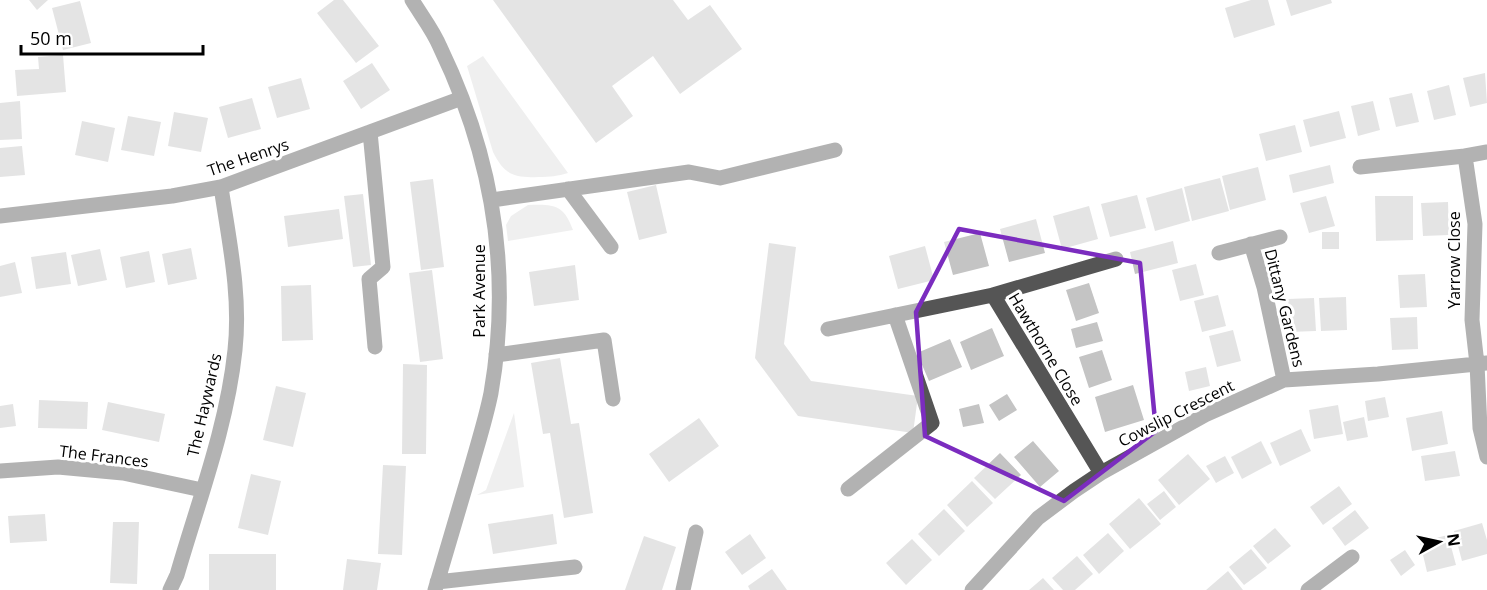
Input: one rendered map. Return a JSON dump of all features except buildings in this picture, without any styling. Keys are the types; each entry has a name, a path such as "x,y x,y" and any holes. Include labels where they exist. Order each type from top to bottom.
{"street":[{"name":"Park Avenue","path":"412,0 440,45 462,98 480,152 492,200 498,248 499,308 496,355 488,405 436,586"},
{"name":"The Henrys","path":"0,216 161,197 220,187 462,98"},
{"path":"370,132 383,267 369,279 375,347"},
{"path":"492,200 689,172 720,178 835,150"},
{"path":"1360,166 1487,152"},
{"name":"Yarrow Close","path":"1466,156 1475,224 1472,320 1482,363 1480,428 1487,457"},
{"name":"The Haywards","path":"170,590 223,416 235,350 235,278 220,187"},
{"path":"568,189 611,247"},
{"path":"1219,253 1280,237"},
{"name":"Dittany Gardens","path":"1251,244 1264,287 1284,380"},
{"path":"993,295 1116,259"},
{"name":"Hawthorne Close","path":"828,329 993,295 1101,473"},
{"path":"848,489 932,423 895,315"},
{"path":"496,355 604,340 613,399"},
{"name":"Cowslip Crescent","path":"972,590 1038,518 1101,473 1204,415 1284,380 1378,374 1482,363"},
{"name":"The Frances","path":"0,471 58,467 123,473 202,490"},
{"path":"685,589 696,532"},
{"path":"1308,590 1326,585 1352,557"},
{"path":"436,586 575,567"}],"highlighted area":[{"path":"959,229 1140,263 1156,431 1064,501 925,436 916,312"}],"shaded area":[{"path":"483,56 568,173 550,177 517,176 506,171 497,160 467,66"},
{"path":"528,205 556,207 566,215 573,230 508,241 506,225 511,216"},
{"path":"514,413 524,487 477,495 486,490"}]}
